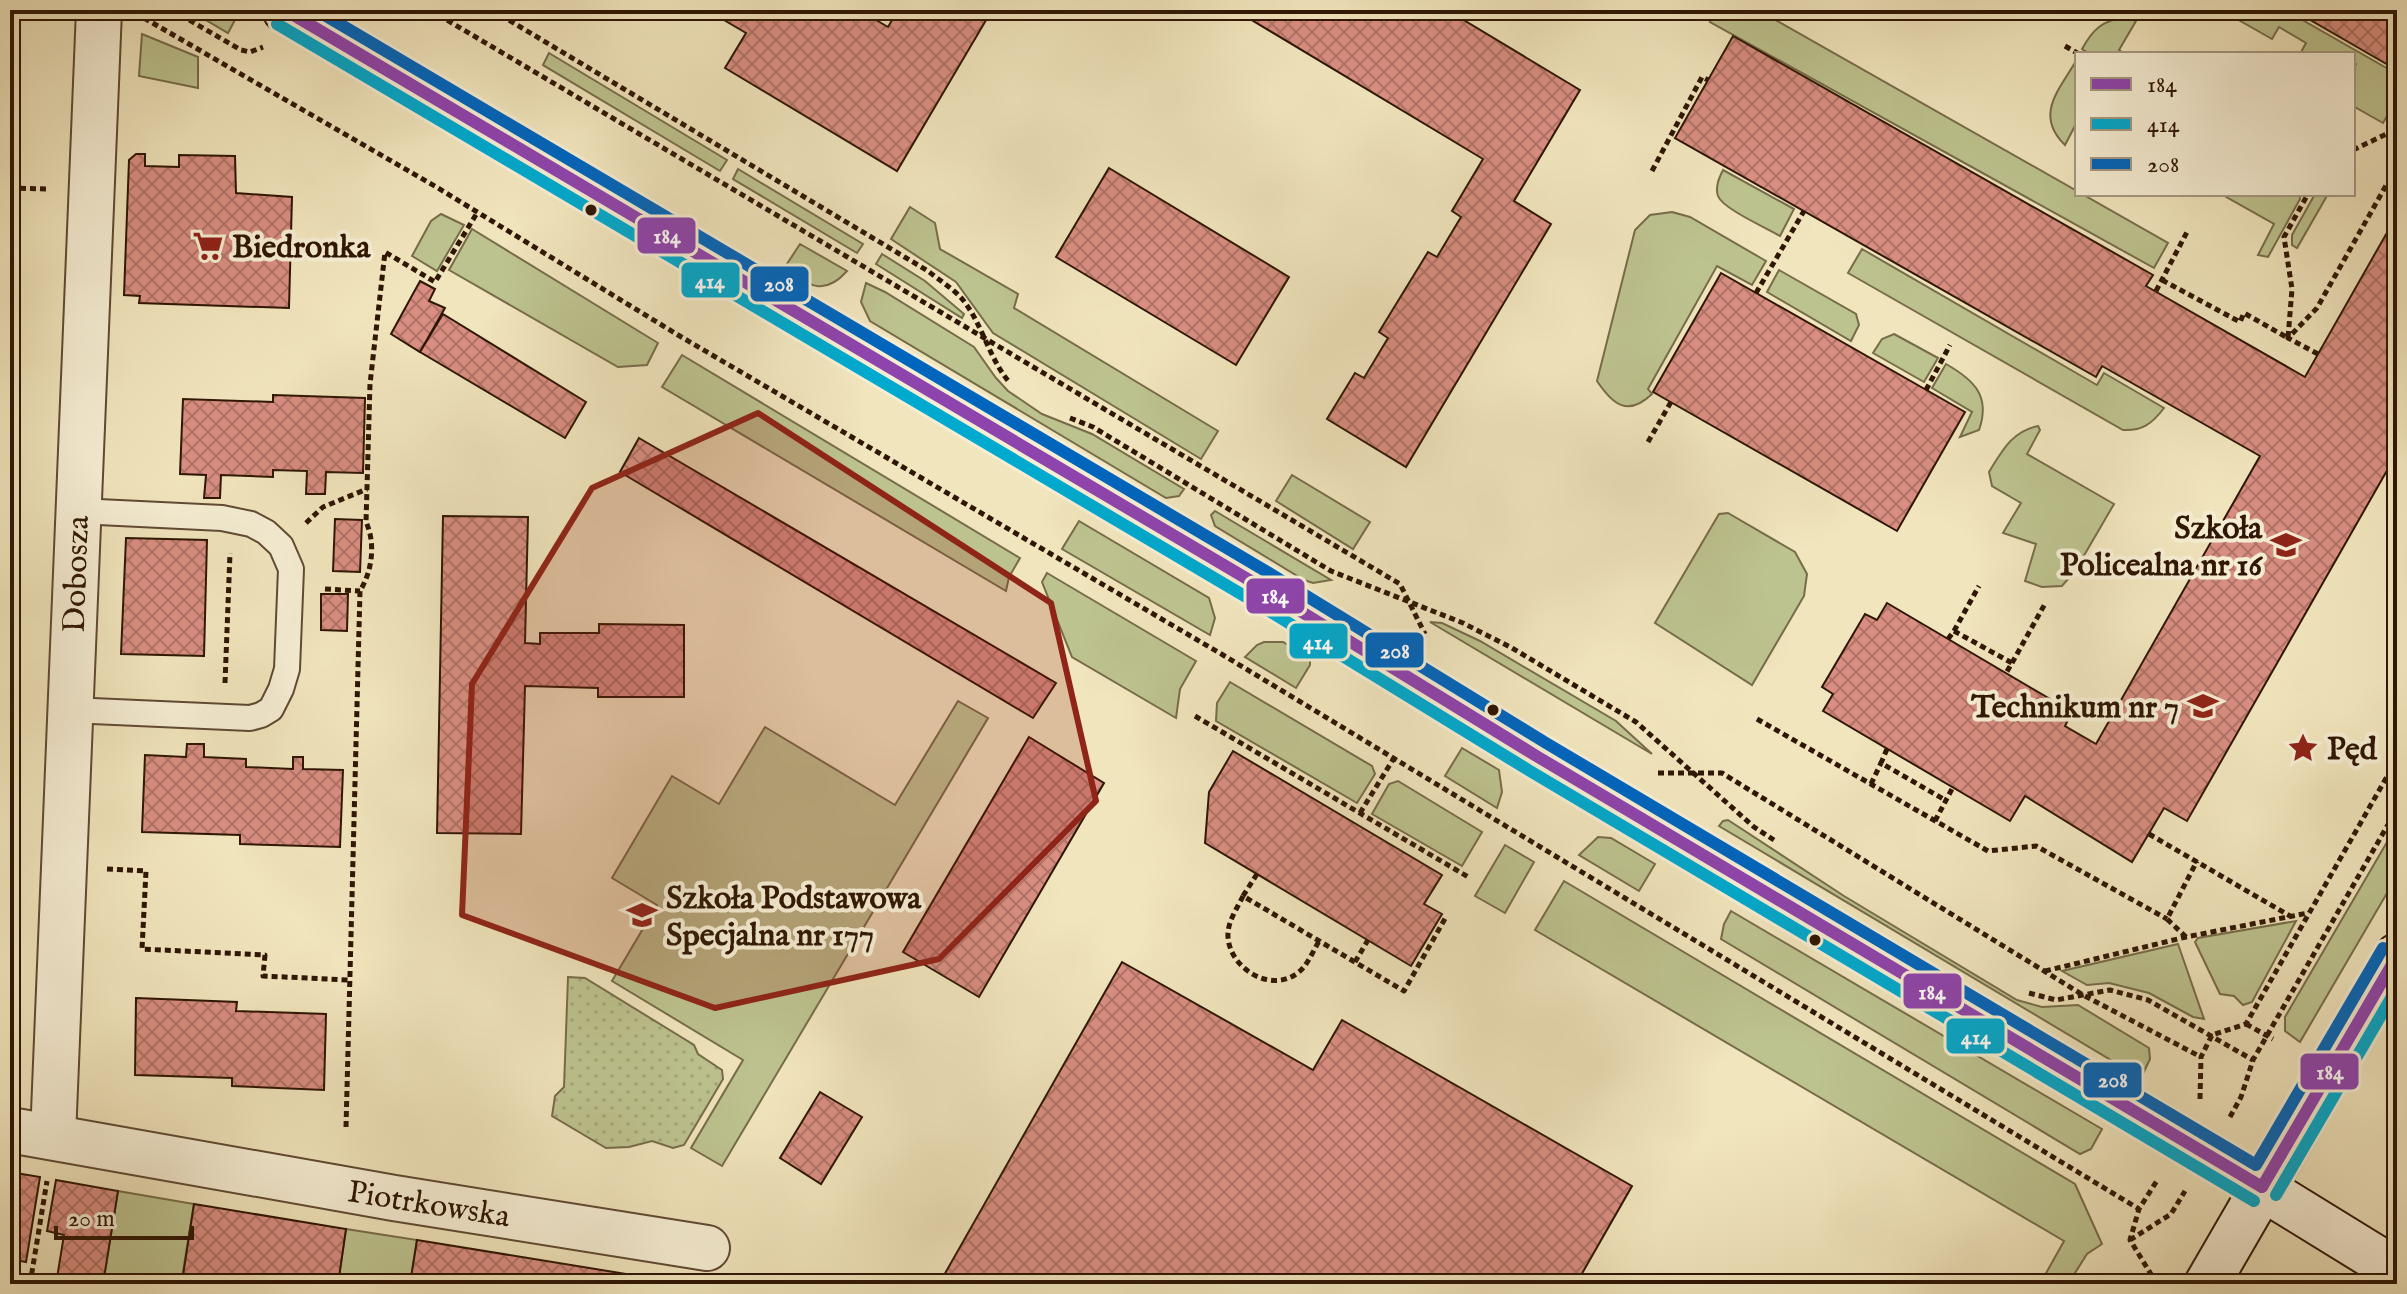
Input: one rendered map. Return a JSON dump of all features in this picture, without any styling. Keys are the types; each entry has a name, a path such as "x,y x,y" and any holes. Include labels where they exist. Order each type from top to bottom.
{"street":[{"name":"Dobosza","path":"50,1158 99,10"},
{"path":"276,27 1261,587 1538,757 2262,1187 2397,1271"},
{"path":"2207,1284 2397,956"},
{"name":"Piotrkowska","path":"10,1130 50,1158 394,1198 707,1248"}],"lane":[{"path":"70,710 250,718 271,709 287,669 291,569 281,546 259,528 232,520 78,511"}],"path":[{"path":"172,10 241,50 256,50 276,27"},
{"path":"430,10 1400,584 1429,641"},
{"path":"492,10 928,271 962,299 997,366 1019,391"},
{"path":"132,11 1046,550 2139,1209"},
{"path":"2065,46 2076,52"},
{"path":"1652,171 1689,108 1702,77 1708,80"},
{"path":"2355,149 2397,129"},
{"path":"2288,338 2317,308 2397,166"},
{"path":"10,188 57,190"},
{"path":"2288,338 2292,289 2284,237 2307,196"},
{"path":"1756,293 1804,211"},
{"path":"346,1127 360,591 370,576 371,534 366,522 370,384 385,252 435,282 477,212"},
{"path":"2156,291 2187,232"},
{"path":"2162,280 2240,322 2244,313 2318,354"},
{"path":"1926,390 1950,345"},
{"path":"1648,442 1671,402"},
{"path":"1059,414 1093,427 1331,571 1463,623 1624,714 1754,827 1780,844"},
{"path":"2390,465 2397,469"},
{"path":"281,546 323,507 367,489"},
{"path":"224,716 232,520"},
{"path":"1948,639 1979,586"},
{"path":"2006,673 2046,602"},
{"path":"1954,631 2012,663"},
{"path":"1195,716 1470,878"},
{"path":"1757,719 1988,851 2036,846 2167,919 2186,937"},
{"path":"1871,784 1887,749"},
{"path":"1360,813 1394,758"},
{"path":"2200,1099 2201,1057 2212,1035 2246,1024 2397,759"},
{"path":"1881,763 1945,800"},
{"path":"1647,773 1722,773 2083,995 2201,1057"},
{"path":"1935,821 1953,787"},
{"path":"2241,1097 2253,1060 2397,809"},
{"path":"2149,834 2291,916"},
{"path":"2167,919 2197,861"},
{"path":"94,868 146,871 142,949 265,955 263,976 349,980"},
{"path":"1257,874 1230,921 1228,936 1232,952 1242,968 1273,981 1292,976 1302,969 1319,941"},
{"path":"1243,896 1404,991 1446,917"},
{"path":"2044,971 2186,937 2308,913"},
{"path":"1355,962 1368,940"},
{"path":"2016,989 2056,1000 2110,990 2148,1000 2253,1060"},
{"path":"2246,1024 2273,1039"},
{"path":"30,1284 50,1158"},
{"path":"2157,1284 2130,1240 2139,1209 2158,1179"},
{"path":"2130,1240 2171,1214"},
{"path":"2147,1284 2152,1277"}],"highlighted area":[{"path":"758,413 1051,603 1096,801 939,959 715,1008 462,915 472,684 592,488"}],"green space":[{"path":"189,10 222,10 236,18 228,33"},
{"path":"1711,10 1758,10 2075,190 2075,196 2086,196 2168,243 2154,268 1710,22 1708,15"},
{"path":"2221,10 2285,10 2397,74 2397,99 2383,123 2355,107 2355,52 2301,52 2306,43 2279,27 2272,39"},
{"path":"2125,17 2136,21 2119,50 2122,52 2087,52 2082,49 2099,27"},
{"path":"142,34 198,57 198,88 139,76"},
{"path":"549,53 727,160 720,171 543,65"},
{"path":"2075,63 2075,126 2065,145 2051,123 2050,113 2057,92"},
{"path":"738,169 863,244 857,253 733,179"},
{"path":"1723,170 1794,209 1780,236 1722,201 1717,189"},
{"path":"2225,196 2300,196 2268,257 2258,255 2274,224"},
{"path":"2314,196 2327,196 2297,248 2292,245 2292,235"},
{"path":"910,207 935,223 940,249 1018,294 1014,308 1218,431 1201,459 993,333 956,282 891,239"},
{"path":"1672,212 1690,217 1766,261 1752,285 1717,266 1648,389 1652,394 1636,405 1622,405 1615,402 1597,381 1635,230 1650,215"},
{"path":"441,214 464,225 437,271 412,256 431,221"},
{"path":"472,229 658,343 647,365 618,367 449,270"},
{"path":"800,244 847,271 831,284 816,286 783,270"},
{"path":"1862,249 2097,385 2104,373 2164,408 2146,425 2123,430 1848,273"},
{"path":"882,254 925,281 964,314 962,318 876,264"},
{"path":"1779,270 1856,314 1859,325 1851,341 1767,292"},
{"path":"866,283 974,347 1008,391 1042,414 1092,434 1184,489 1179,496 1166,498 870,321 861,302"},
{"path":"1894,334 1938,358 1924,382 1873,353 1882,339"},
{"path":"682,355 1020,558 1009,577 1006,591 662,387"},
{"path":"1946,364 1965,376 1978,390 1983,408 1979,430 1960,437 1972,412 1932,388"},
{"path":"2038,426 2040,430 2027,454 2114,504 2075,571 2062,586 2042,587 2025,581 2036,544 2003,533 2021,503 1992,486 1989,472 2014,437"},
{"path":"1292,475 1370,522 1353,549 1276,501"},
{"path":"1215,511 1331,580 1313,583 1304,580 1215,526 1211,515"},
{"path":"1728,513 1795,552 1807,574 1804,596 1752,685 1655,623 1719,514"},
{"path":"1079,521 1209,598 1215,618 1210,635 1062,549"},
{"path":"1047,573 1196,661 1180,689 1176,718 1072,657 1042,582"},
{"path":"1430,622 1442,623 1480,641 1616,721 1652,754"},
{"path":"1264,642 1283,642 1310,658 1310,665 1296,688 1245,657"},
{"path":"1230,682 1372,766 1375,774 1357,803 1216,721 1217,703"},
{"path":"958,701 988,718 722,1166 691,1148 743,1060 612,981 657,905 612,878 672,776 719,804 765,727 895,805"},
{"path":"1462,748 1499,770 1502,792 1497,808 1445,776"},
{"path":"1398,781 1482,832 1462,866 1372,814 1389,784"},
{"path":"1728,820 1844,896 2017,1000 2042,1007 2078,1005 2149,1048 2150,1059 2141,1078 1719,826"},
{"path":"2397,825 2397,876 2300,1042 2285,1031 2285,1017"},
{"path":"1598,837 1611,838 1655,864 1639,891 1579,855"},
{"path":"1505,845 1534,862 1505,913 1475,896"},
{"path":"1564,881 2075,1184 2102,1244 2087,1254 2068,1284 2040,1284 2064,1241 1535,930"},
{"path":"1731,911 2102,1129 2091,1149 2080,1154 1721,939"},
{"path":"2296,921 2252,1002 2243,1005 2234,996 2220,994 2195,942 2198,938"},
{"path":"2178,944 2204,1019 2193,1017 2149,993 2109,983 2087,985 2062,971"},
{"path":"568,977 585,978 694,1045 698,1054 722,1070 723,1079 684,1145 673,1148 652,1141 629,1147 606,1148 552,1116 555,1096 564,1087"},
{"path":"118,1191 194,1204 181,1284 103,1284"},
{"path":"346,1229 417,1240 410,1284 338,1284"}],"building":[{"path":"707,10 859,10 888,27 898,10 992,10 897,171 725,68 746,33"},
{"path":"1235,10 1447,10 1580,90 1514,201 1551,224 1406,467 1327,419 1355,373 1364,378 1388,338 1379,332 1428,252 1437,257 1461,217 1452,211 1483,159"},
{"path":"2293,10 2397,10 2397,70"},
{"path":"1733,36 2153,275 2146,286 2305,377 2397,215 2397,453 2187,821 2164,808 2132,862 2025,796 2010,821 1823,711 1833,694 1822,687 1865,614 1877,620 1887,603 2072,712 2065,726 2096,744 2260,456 2102,366 2096,377 1675,138"},
{"name":"Biedronka","path":"136,154 145,154 145,166 179,167 179,155 235,156 236,193 292,197 289,308 139,303 140,296 124,295 129,160"},
{"path":"1109,168 1289,277 1236,365 1056,257"},
{"path":"1721,273 1965,412 1897,531 1653,392"},
{"path":"420,281 435,289 429,301 445,308 420,352 391,334"},
{"path":"443,314 586,402 565,438 420,352"},
{"path":"273,395 365,398 363,473 326,472 325,494 306,494 307,471 273,470 273,477 221,475 220,498 204,498 206,475 180,474 183,399 273,402"},
{"path":"639,438 1056,683 1033,718 620,472"},
{"path":"443,516 528,517 525,643 540,644 540,633 599,633 599,624 684,625 684,697 598,697 598,688 525,686 521,834 437,833"},
{"path":"335,519 362,520 360,572 333,571"},
{"path":"126,538 207,540 204,656 121,654"},
{"path":"321,594 348,594 347,631 321,630"},
{"path":"1029,737 1104,783 979,997 903,952"},
{"path":"187,744 204,744 204,757 246,759 246,767 293,769 293,757 303,757 303,769 343,770 340,847 240,844 240,835 142,832 145,755 186,757"},
{"path":"1233,751 1442,875 1424,904 1442,914 1411,966 1205,843 1209,792"},
{"path":"1122,962 1313,1070 1342,1020 1632,1186 1576,1284 939,1284"},
{"path":"136,998 237,1002 236,1011 326,1014 324,1090 232,1086 232,1078 135,1075"},
{"path":"820,1092 862,1117 821,1184 780,1158"},
{"path":"10,1172 40,1177 26,1262 10,1259"},
{"path":"56,1180 118,1191 103,1284 56,1284 64,1235 47,1231"},
{"path":"194,1204 346,1229 338,1284 182,1282"},
{"path":"417,1240 657,1279 656,1284 410,1284"}],"transit line":[{"name":"184","path":"285,10 1261,587 1538,757 2262,1187"},
{"name":"208","path":"316,10 1269,573 1546,743 2256,1165 2383,948"},
{"name":"414","path":"277,24 1253,601 1530,771 2254,1201"},
{"name":"184","path":"2262,1187 2397,956"},
{"name":"414","path":"2276,1195 2397,988"}],"place":[{"name":"Biedronka","path":"208,246"},
{"name":"Szkoła Policealna nr 16","path":"2286,545"},
{"name":"Technikum nr 7","path":"2203,706"},
{"name":"Pęd","path":"2303,748"},
{"name":"Szkoła Podstawowa Specjalna nr 177","path":"642,915"}]}
